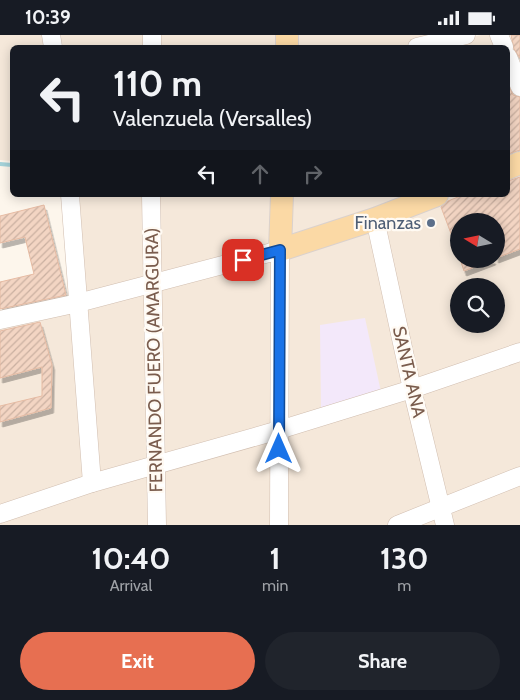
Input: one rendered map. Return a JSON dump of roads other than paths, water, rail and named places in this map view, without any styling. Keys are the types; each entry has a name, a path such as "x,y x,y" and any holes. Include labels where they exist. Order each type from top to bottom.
{"main road":[{"path":"282,197 280,250 375,219 431,197"}],"street":[{"path":"425,45 466,35"},
{"path":"510,62 520,87"},
{"path":"70,197 92,483"},
{"name":"FERNANDO FUERO (AMARGURA)","path":"151,197 157,525"},
{"name":"SANTA ANA","path":"375,219 412,389 443,517"},
{"path":"0,320 152,285 280,250 279,525"},
{"path":"0,514 92,483 412,389 520,352"},
{"path":"397,525 443,517 520,476"}],"waterway":[{"path":"0,164 10,165"}],"place":[{"name":"Finanzas","path":"431,223"}]}
